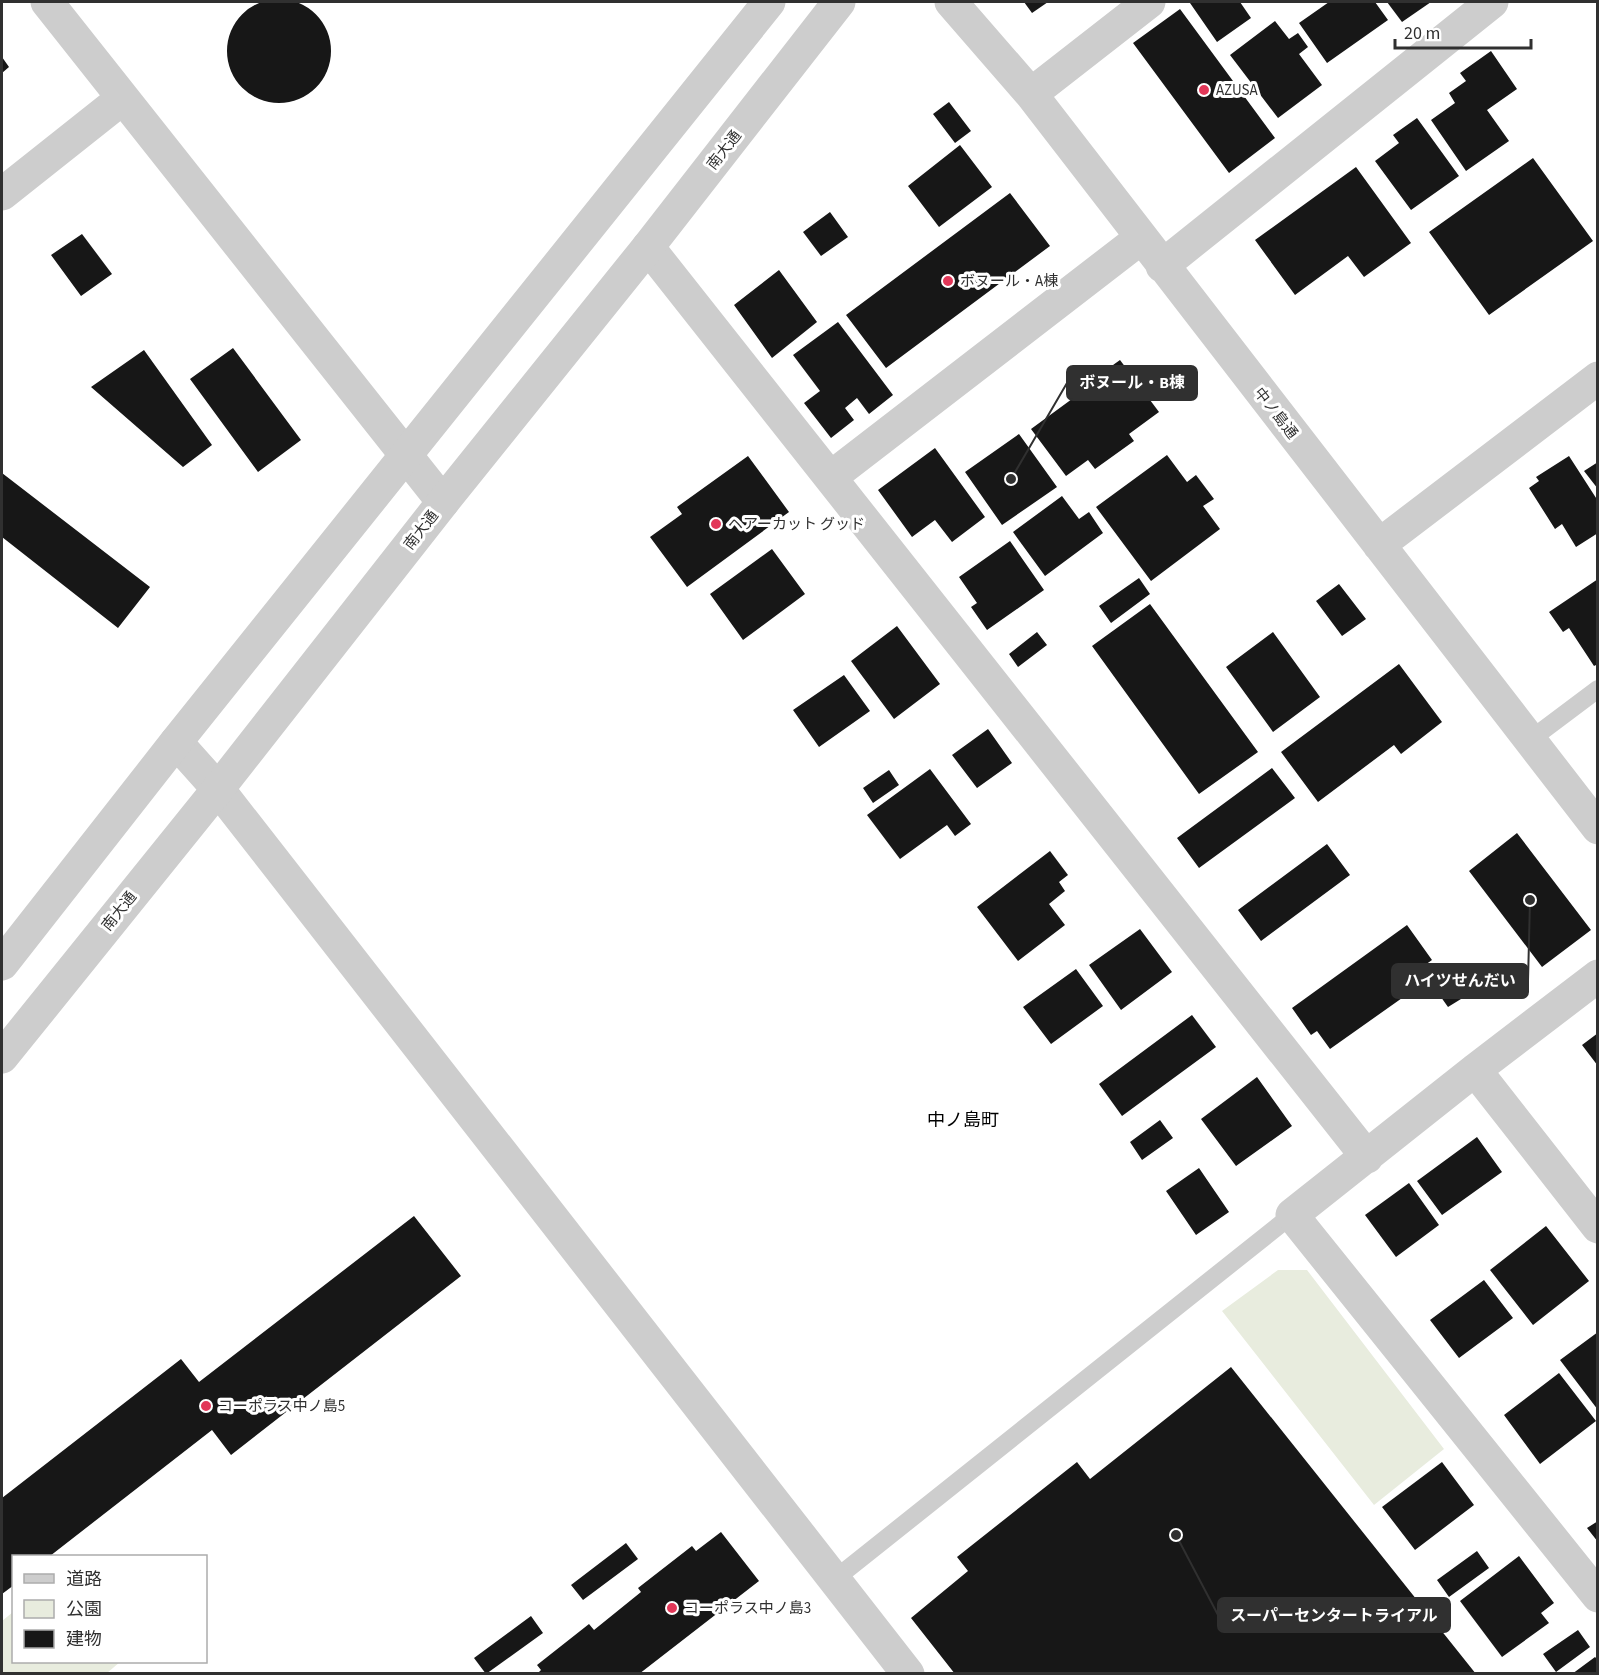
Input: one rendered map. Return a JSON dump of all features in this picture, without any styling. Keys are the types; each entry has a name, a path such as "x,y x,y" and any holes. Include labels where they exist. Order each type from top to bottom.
{"street":[{"path":"47,2 443,502"},
{"path":"2,964 176,742 769,2"},
{"name":"南大通","path":"2,1057 218,789 443,502 648,247 839,2"},
{"name":"中ノ島通","path":"951,2 1030,94 1598,828"},
{"path":"1030,94 1149,2"},
{"path":"1162,266 1492,2"},
{"path":"2,194 123,98"},
{"path":"831,477 1141,238"},
{"path":"648,247 1367,1157"},
{"path":"1379,545 1598,378"},
{"path":"176,742 218,789 909,1674"},
{"path":"1598,976 1292,1215 1598,1596"},
{"path":"1475,1070 1598,1227"}],"lane":[{"path":"1530,740 1598,689"},
{"path":"835,1579 1292,1215"}],"green space":[{"path":"1278,1270 1307,1270 1444,1449 1374,1505 1222,1311"},
{"path":"12,1613 12,1663 119,1663 107,1673 2,1673 2,1621"}],"building":[{"path":"279,-1 299,3 316,14 327,31 331,51 327,71 316,88 299,99 279,103 259,99 242,88 231,71 227,51 231,31 242,14 259,3"},
{"path":"1024,2 1048,2 1032,13"},
{"path":"1240,2 1251,18 1217,42 1190,3"},
{"path":"1329,2 1375,2 1388,20 1327,63 1299,23"},
{"path":"1387,2 1431,2 1402,22"},
{"name":"AZUSA","path":"1180,9 1275,138 1229,173 1133,43"},
{"path":"1275,21 1289,39 1298,33 1308,47 1299,54 1322,85 1278,118 1230,55"},
{"path":"1491,51 1517,89 1487,110 1509,141 1466,171 1431,120 1455,103 1449,93 1466,81 1460,73"},
{"path":"2,57 9,67 2,73"},
{"path":"949,102 971,131 955,143 933,114"},
{"path":"1417,118 1459,176 1411,210 1375,161 1399,143 1393,135"},
{"path":"960,145 992,187 939,227 908,186"},
{"path":"1533,158 1593,241 1489,315 1429,232"},
{"path":"1356,167 1411,243 1364,277 1348,256 1295,295 1255,240"},
{"name":"ボヌール・A棟","path":"1010,193 1050,246 886,368 846,315"},
{"path":"830,212 848,237 821,256 803,232"},
{"path":"82,234 112,274 81,296 51,255"},
{"path":"779,270 817,322 772,358 734,305"},
{"path":"838,322 893,395 869,414 857,398 845,408 854,420 831,438 804,403 820,391 793,355"},
{"path":"233,348 301,440 258,472 190,379"},
{"path":"144,350 212,445 183,467 91,387"},
{"path":"1120,360 1159,412 1129,434 1134,441 1095,469 1088,460 1066,476 1031,429 1087,388 1085,385"},
{"path":"1019,434 1057,487 1002,525 965,472"},
{"path":"935,448 985,517 952,542 935,520 912,537 878,490"},
{"path":"1167,455 1187,482 1196,475 1214,499 1203,506 1220,529 1151,581 1096,507"},
{"path":"748,456 789,512 687,587 650,537 682,514 677,507"},
{"path":"1569,456 1598,501 1598,533 1576,547 1562,524 1555,529 1529,488 1539,481 1536,477"},
{"path":"1598,462 1598,489 1584,471"},
{"path":"2,473 150,587 118,628 2,537"},
{"path":"1062,496 1079,519 1089,512 1103,533 1045,576 1013,532"},
{"path":"1010,541 1044,590 987,630 971,607 977,603 959,577"},
{"path":"772,549 805,594 743,640 710,594"},
{"path":"1139,578 1150,594 1111,623 1099,606"},
{"path":"1598,579 1598,664 1594,666 1569,628 1563,632 1549,612"},
{"path":"1339,584 1366,619 1342,636 1316,601"},
{"path":"1150,604 1258,752 1199,794 1092,646"},
{"path":"897,626 940,684 894,719 851,661"},
{"path":"1037,632 1047,645 1018,667 1009,654"},
{"path":"1273,632 1320,697 1273,732 1226,667"},
{"path":"1399,664 1442,722 1401,754 1394,745 1318,802 1281,752"},
{"path":"844,675 870,711 819,747 793,710"},
{"path":"988,729 1012,763 977,788 952,755"},
{"path":"1272,768 1295,798 1199,868 1177,838"},
{"path":"930,769 971,824 955,836 947,825 900,859 867,815"},
{"path":"889,770 899,785 873,803 863,788"},
{"path":"1517,833 1591,930 1542,967 1469,871"},
{"path":"1327,844 1350,875 1261,941 1238,910"},
{"path":"1050,851 1068,875 1059,882 1065,891 1049,904 1065,925 1018,961 977,907"},
{"path":"1407,925 1432,960 1404,980 1412,991 1330,1049 1317,1031 1311,1035 1292,1008"},
{"path":"1140,929 1172,972 1121,1010 1089,965"},
{"path":"1438,967 1461,999 1448,1007 1426,976"},
{"path":"1076,969 1103,1006 1051,1044 1023,1007"},
{"path":"1192,1015 1216,1047 1122,1116 1099,1084"},
{"path":"1598,1033 1598,1066 1582,1045"},
{"path":"1257,1077 1292,1126 1236,1166 1201,1119"},
{"path":"1160,1120 1173,1138 1142,1160 1130,1142"},
{"path":"1477,1137 1502,1172 1442,1215 1417,1181"},
{"path":"1199,1168 1229,1212 1196,1235 1166,1191"},
{"path":"1409,1183 1439,1225 1396,1257 1365,1215"},
{"name":"コーポラス中ノ島5","path":"414,1216 461,1276 231,1455 212,1430 51,1555 12,1555 12,1586 2,1594 2,1498 181,1359 199,1382"},
{"path":"1546,1226 1589,1281 1533,1325 1490,1270"},
{"path":"1484,1280 1513,1318 1459,1358 1430,1320"},
{"path":"1598,1332 1598,1410 1560,1360"},
{"path":"1231,1367 1476,1674 955,1674 911,1618 968,1571 957,1557 1077,1462 1090,1479"},
{"path":"1559,1373 1596,1421 1540,1464 1504,1415"},
{"path":"1442,1462 1474,1505 1415,1550 1382,1507"},
{"path":"1598,1521 1598,1542 1587,1528"},
{"name":"コーポラス中ノ島3","path":"721,1532 759,1581 639,1674 537,1674 541,1670 537,1665 589,1624 594,1630 641,1592 638,1588 692,1546 696,1551"},
{"path":"626,1543 638,1559 583,1600 571,1585"},
{"path":"1477,1551 1489,1568 1449,1597 1437,1580"},
{"path":"1519,1556 1554,1603 1541,1613 1549,1623 1502,1657 1460,1601"},
{"path":"531,1616 543,1633 486,1674 474,1658"},
{"path":"1578,1630 1590,1647 1556,1672 1543,1654"},
{"path":"1595,1657 1598,1660 1598,1674 1572,1674"}],"place":[{"name":"AZUSA","path":"1204,90"},
{"name":"ボヌール・A棟","path":"948,281"},
{"name":"ボヌール・B棟","path":"1011,479"},
{"name":"ヘアーカット グッド","path":"716,524"},
{"name":"ハイツせんだい","path":"1530,900"},
{"name":"コーポラス中ノ島5","path":"206,1406"},
{"name":"スーパーセンタートライアル","path":"1176,1535"},
{"name":"コーポラス中ノ島3","path":"672,1608"}],"district":[{"name":"中ノ島町","path":"963,1120"}]}
